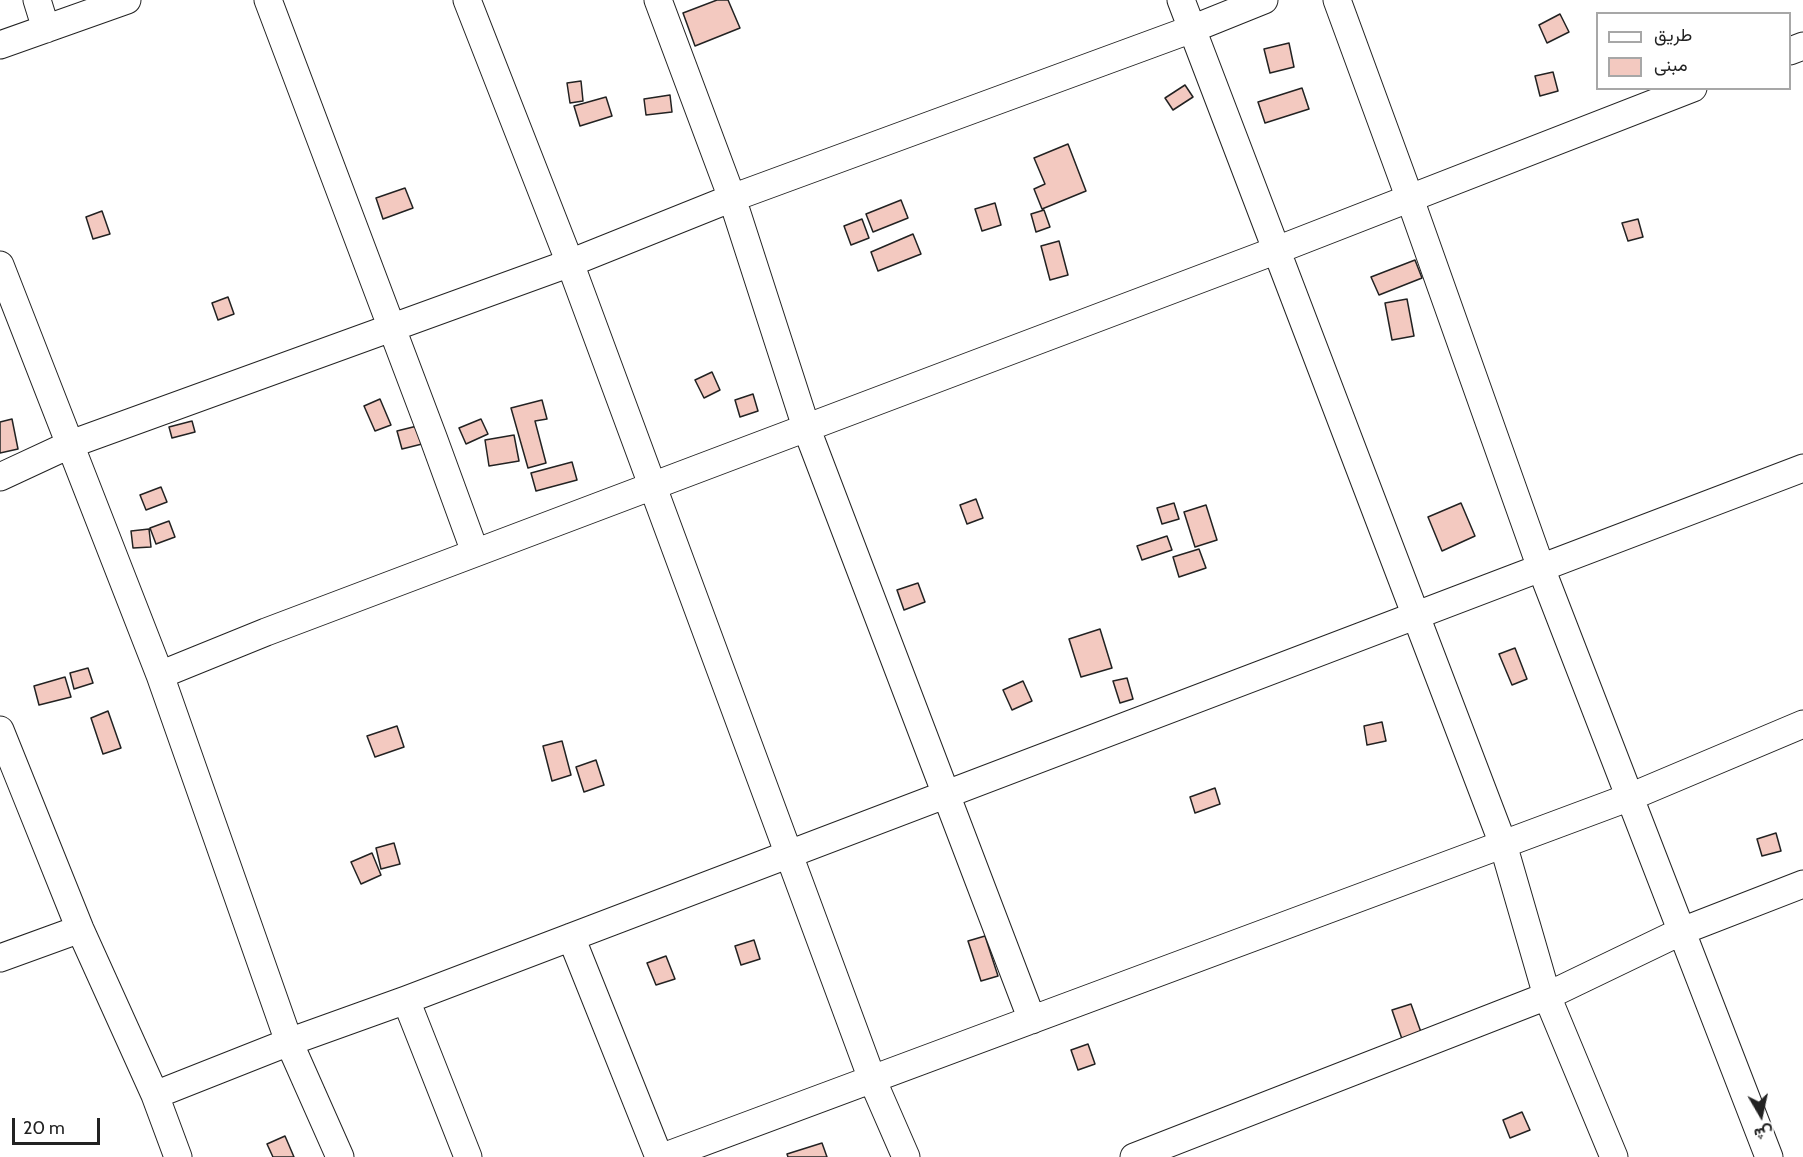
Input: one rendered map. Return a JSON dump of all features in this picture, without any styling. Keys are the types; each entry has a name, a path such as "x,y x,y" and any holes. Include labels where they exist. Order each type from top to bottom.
{"street":[{"path":"37,0 46,29"},
{"path":"0,45 127,0"},
{"path":"268,0 475,552"},
{"path":"467,0 570,262 872,1079 906,1157"},
{"path":"658,0 732,198 806,427 1032,1020"},
{"path":"1181,0 1503,844 1548,996 1614,1157"},
{"path":"0,477 71,444 391,329 732,198 1192,29 1264,0"},
{"path":"1337,0 1541,568 1769,1157"},
{"path":"160,675 475,552 1277,250 1688,90"},
{"path":"0,265 160,675 289,1042 340,1157"},
{"path":"155,1095 289,1042 406,1000 1803,468"},
{"path":"571,937 661,1157 1630,797 1803,724"},
{"path":"0,730 80,929 155,1095 178,1157"},
{"path":"1134,1157 1548,996 1682,931 1803,884"},
{"path":"0,958 80,929"},
{"path":"406,1000 468,1157"}],"building":[{"path":"717,0 728,0 740,28 695,46 683,13"},
{"path":"1560,14 1569,32 1547,43 1539,25"},
{"path":"1289,43 1294,67 1270,73 1264,49"},
{"path":"1553,72 1558,91 1540,96 1535,76"},
{"path":"581,81 583,101 570,103 567,83"},
{"path":"1185,85 1193,97 1173,110 1165,98"},
{"path":"1302,88 1309,109 1265,123 1258,102"},
{"path":"670,95 672,112 646,115 644,99"},
{"path":"606,97 612,116 580,126 574,106"},
{"path":"1068,144 1086,191 1042,209 1034,189 1045,184 1034,158"},
{"path":"405,188 413,208 383,219 376,198"},
{"path":"901,200 908,218 873,232 866,214"},
{"path":"995,203 1001,225 982,231 975,209"},
{"path":"1044,210 1050,227 1036,232 1031,214"},
{"path":"102,211 110,234 93,239 86,217"},
{"path":"862,219 869,238 851,245 844,226"},
{"path":"1638,219 1643,237 1628,241 1622,223"},
{"path":"913,234 921,254 878,271 871,252"},
{"path":"1059,241 1068,275 1050,280 1041,246"},
{"path":"1415,260 1422,278 1379,295 1371,277"},
{"path":"228,297 234,314 218,320 212,303"},
{"path":"1407,299 1414,336 1392,340 1385,303"},
{"path":"712,372 720,390 704,398 695,380"},
{"path":"753,394 758,411 740,417 735,400"},
{"path":"380,399 391,425 375,431 364,406"},
{"path":"542,400 547,419 535,421 546,463 528,468 511,408"},
{"path":"12,419 18,449 0,453 0,422"},
{"path":"481,419 488,434 466,444 459,428"},
{"path":"192,421 195,432 172,438 169,427"},
{"path":"417,426 422,444 402,449 397,431"},
{"path":"514,435 519,461 489,466 485,440"},
{"path":"572,462 577,480 536,491 531,473"},
{"path":"161,487 167,502 146,510 140,495"},
{"path":"976,499 983,518 967,524 960,505"},
{"path":"1174,503 1179,519 1162,524 1157,508"},
{"path":"1461,503 1475,536 1442,551 1428,517"},
{"path":"1206,505 1217,540 1195,547 1184,512"},
{"path":"169,521 175,537 156,544 150,528"},
{"path":"149,529 151,547 133,548 131,531"},
{"path":"1167,536 1172,550 1142,560 1137,546"},
{"path":"1199,549 1206,568 1179,577 1173,557"},
{"path":"918,583 925,602 904,610 897,590"},
{"path":"1100,629 1112,668 1081,677 1069,639"},
{"path":"1515,648 1527,679 1512,685 1499,654"},
{"path":"88,668 93,683 74,689 70,673"},
{"path":"65,677 71,697 39,705 34,686"},
{"path":"1127,678 1133,699 1120,703 1113,681"},
{"path":"1023,681 1032,701 1012,710 1003,690"},
{"path":"108,711 121,748 103,754 91,718"},
{"path":"1382,722 1386,741 1367,745 1364,726"},
{"path":"397,726 404,747 375,757 367,736"},
{"path":"562,741 571,775 552,781 543,746"},
{"path":"596,760 604,785 584,792 576,767"},
{"path":"1215,788 1220,804 1195,813 1190,797"},
{"path":"1776,833 1781,851 1762,856 1757,839"},
{"path":"394,843 400,864 381,869 376,848"},
{"path":"372,853 381,875 361,884 351,862"},
{"path":"985,936 998,976 981,981 968,941"},
{"path":"754,940 760,959 741,965 735,946"},
{"path":"666,956 675,979 656,985 647,963"},
{"path":"1411,1004 1422,1035 1403,1042 1392,1010"},
{"path":"1088,1044 1095,1064 1078,1070 1071,1050"},
{"path":"1522,1112 1530,1130 1510,1138 1503,1120"},
{"path":"285,1136 294,1157 273,1157 267,1144"},
{"path":"822,1143 827,1157 788,1157 787,1154"}]}
